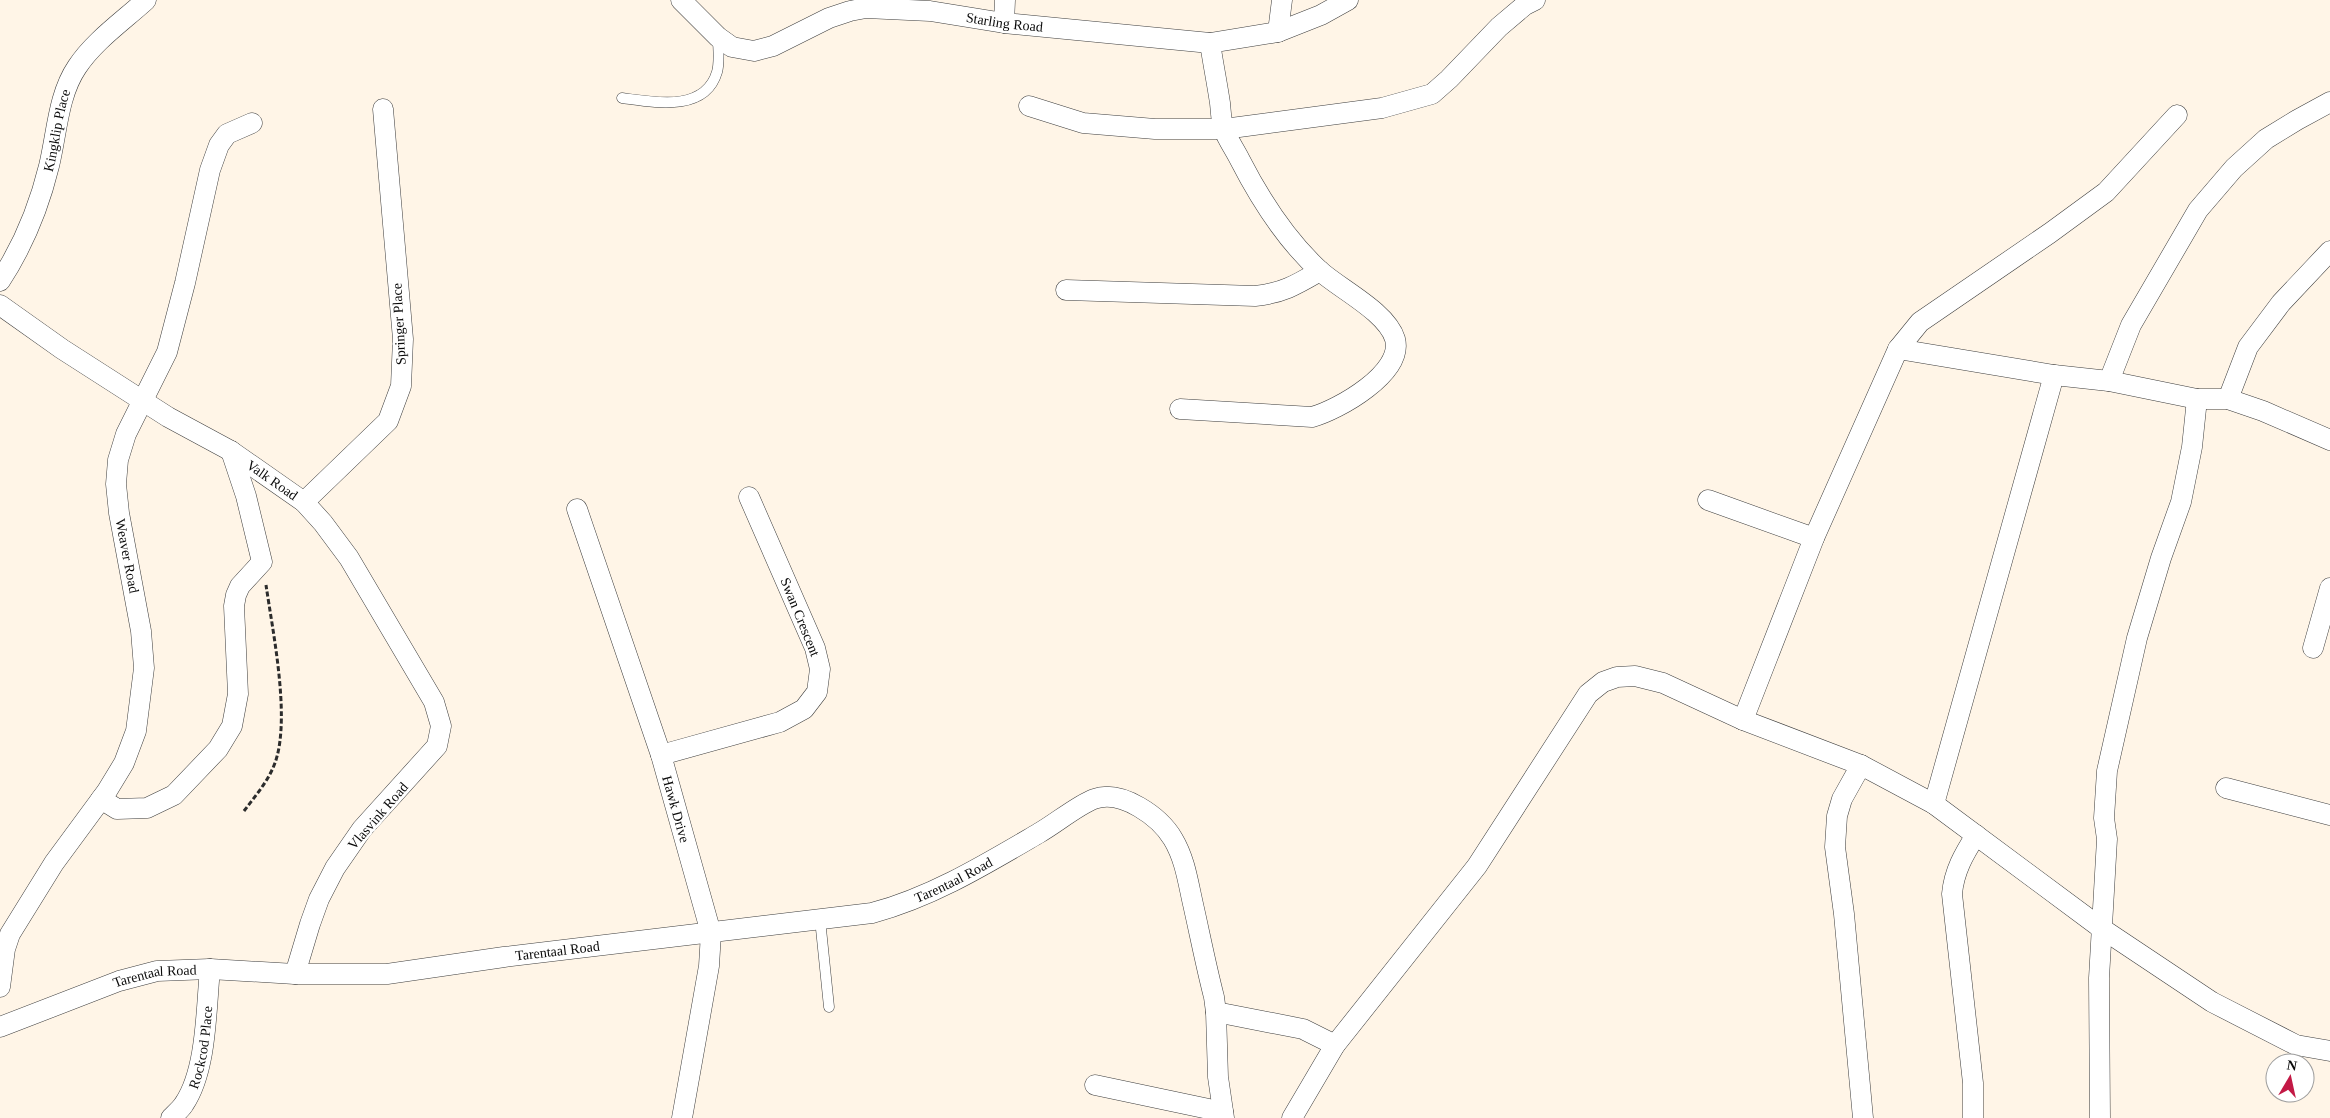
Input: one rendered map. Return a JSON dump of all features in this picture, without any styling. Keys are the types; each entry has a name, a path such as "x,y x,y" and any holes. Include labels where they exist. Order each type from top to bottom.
{"street":[{"name":"Kingklip Place","path":"0,282 30,228 49,167 61,106 70,79 90,50 146,0"},
{"name":"Starling Road","path":"681,0 718,37 732,47 754,51 773,46 829,18 850,10 866,8 930,11 1004,24 1210,43 1278,32 1321,15 1348,0"},
{"path":"1004,24 1006,0"},
{"path":"1278,32 1282,0"},
{"path":"1029,106 1083,123 1156,129 1224,129 1382,108 1432,94 1450,80 1499,27 1534,0"},
{"path":"1180,409 1312,417 1329,412 1342,405 1384,373 1394,356 1396,348 1392,332 1386,323 1320,271 1286,235 1251,182 1224,129 1210,43"},
{"path":"2110,381 2131,325 2198,210 2234,168 2266,139 2330,102"},
{"name":"Springer Place","path":"304,502 388,421 396,406 402,386 403,339 383,109"},
{"path":"1743,720 1814,538 1898,349 1920,322 2050,233 2106,192 2177,115"},
{"name":"Weaver Road","path":"0,987 5,949 10,934 54,863 102,798 124,763 136,731 144,668 141,631 118,513 116,484 118,460 126,434 167,352 200,221 210,170 219,145 227,134 252,123"},
{"path":"2228,399 2248,347 2281,303 2330,251"},
{"path":"1066,290 1255,296 1292,288 1320,271"},
{"name":"Valk Road","path":"0,305 62,349 168,417 231,452 304,502 323,523 348,558 434,702 441,726 437,746"},
{"path":"1898,349 2054,375 2110,381 2197,399 2228,399 2263,411 2330,440"},
{"path":"1934,804 2054,375"},
{"path":"2100,1118 2098,1035 2101,928 2107,839 2104,810 2107,771 2137,638 2161,558 2181,502 2192,447 2197,399"},
{"path":"102,798 117,809 147,808 174,795 218,749 232,726 238,694 234,606 236,595 240,586 262,562 246,496 231,452"},
{"name":"Swan Crescent","path":"661,756 780,722 804,709 817,692 820,669 815,648 749,497"},
{"path":"1708,500 1814,538"},
{"name":"Hawk Drive","path":"577,509 661,756 711,933 709,966 682,1118"},
{"path":"2313,648 2330,588"},
{"path":"1292,1118 1335,1045 1477,866 1588,694 1603,682 1617,676 1636,676 1663,683 1743,720 1861,765 1934,804 2101,928 2158,964 2212,1002 2296,1045 2330,1051"},
{"name":"Vlasvink Road","path":"295,974 313,916 335,868 362,829 437,746"},
{"path":"1861,765 1842,799 1836,816 1835,847 1844,914 1864,1118"},
{"path":"2226,788 2330,815"},
{"name":"Tarentaal Road","path":"0,1027 119,981 158,971 210,969 295,974 387,974 504,957 872,912 898,906 932,892 1038,833 1095,798 1119,798 1134,804 1156,817 1173,839 1185,866 1216,1012"},
{"path":"1973,1118 1973,1082 1952,894 1953,880 1959,862 1976,835"},
{"name":"Rockcod Place","path":"171,1118 184,1105 194,1084 205,1027 210,969"},
{"path":"1095,1085 1224,1115 1218,1077 1216,1012 1303,1029 1335,1045"}],"lane":[{"path":"622,98 667,104 683,102 696,96 712,85 718,71 718,37"},
{"path":"820,919 829,1007"}],"path":[{"path":"244,811 273,768 282,731 276,654 262,562"}]}
